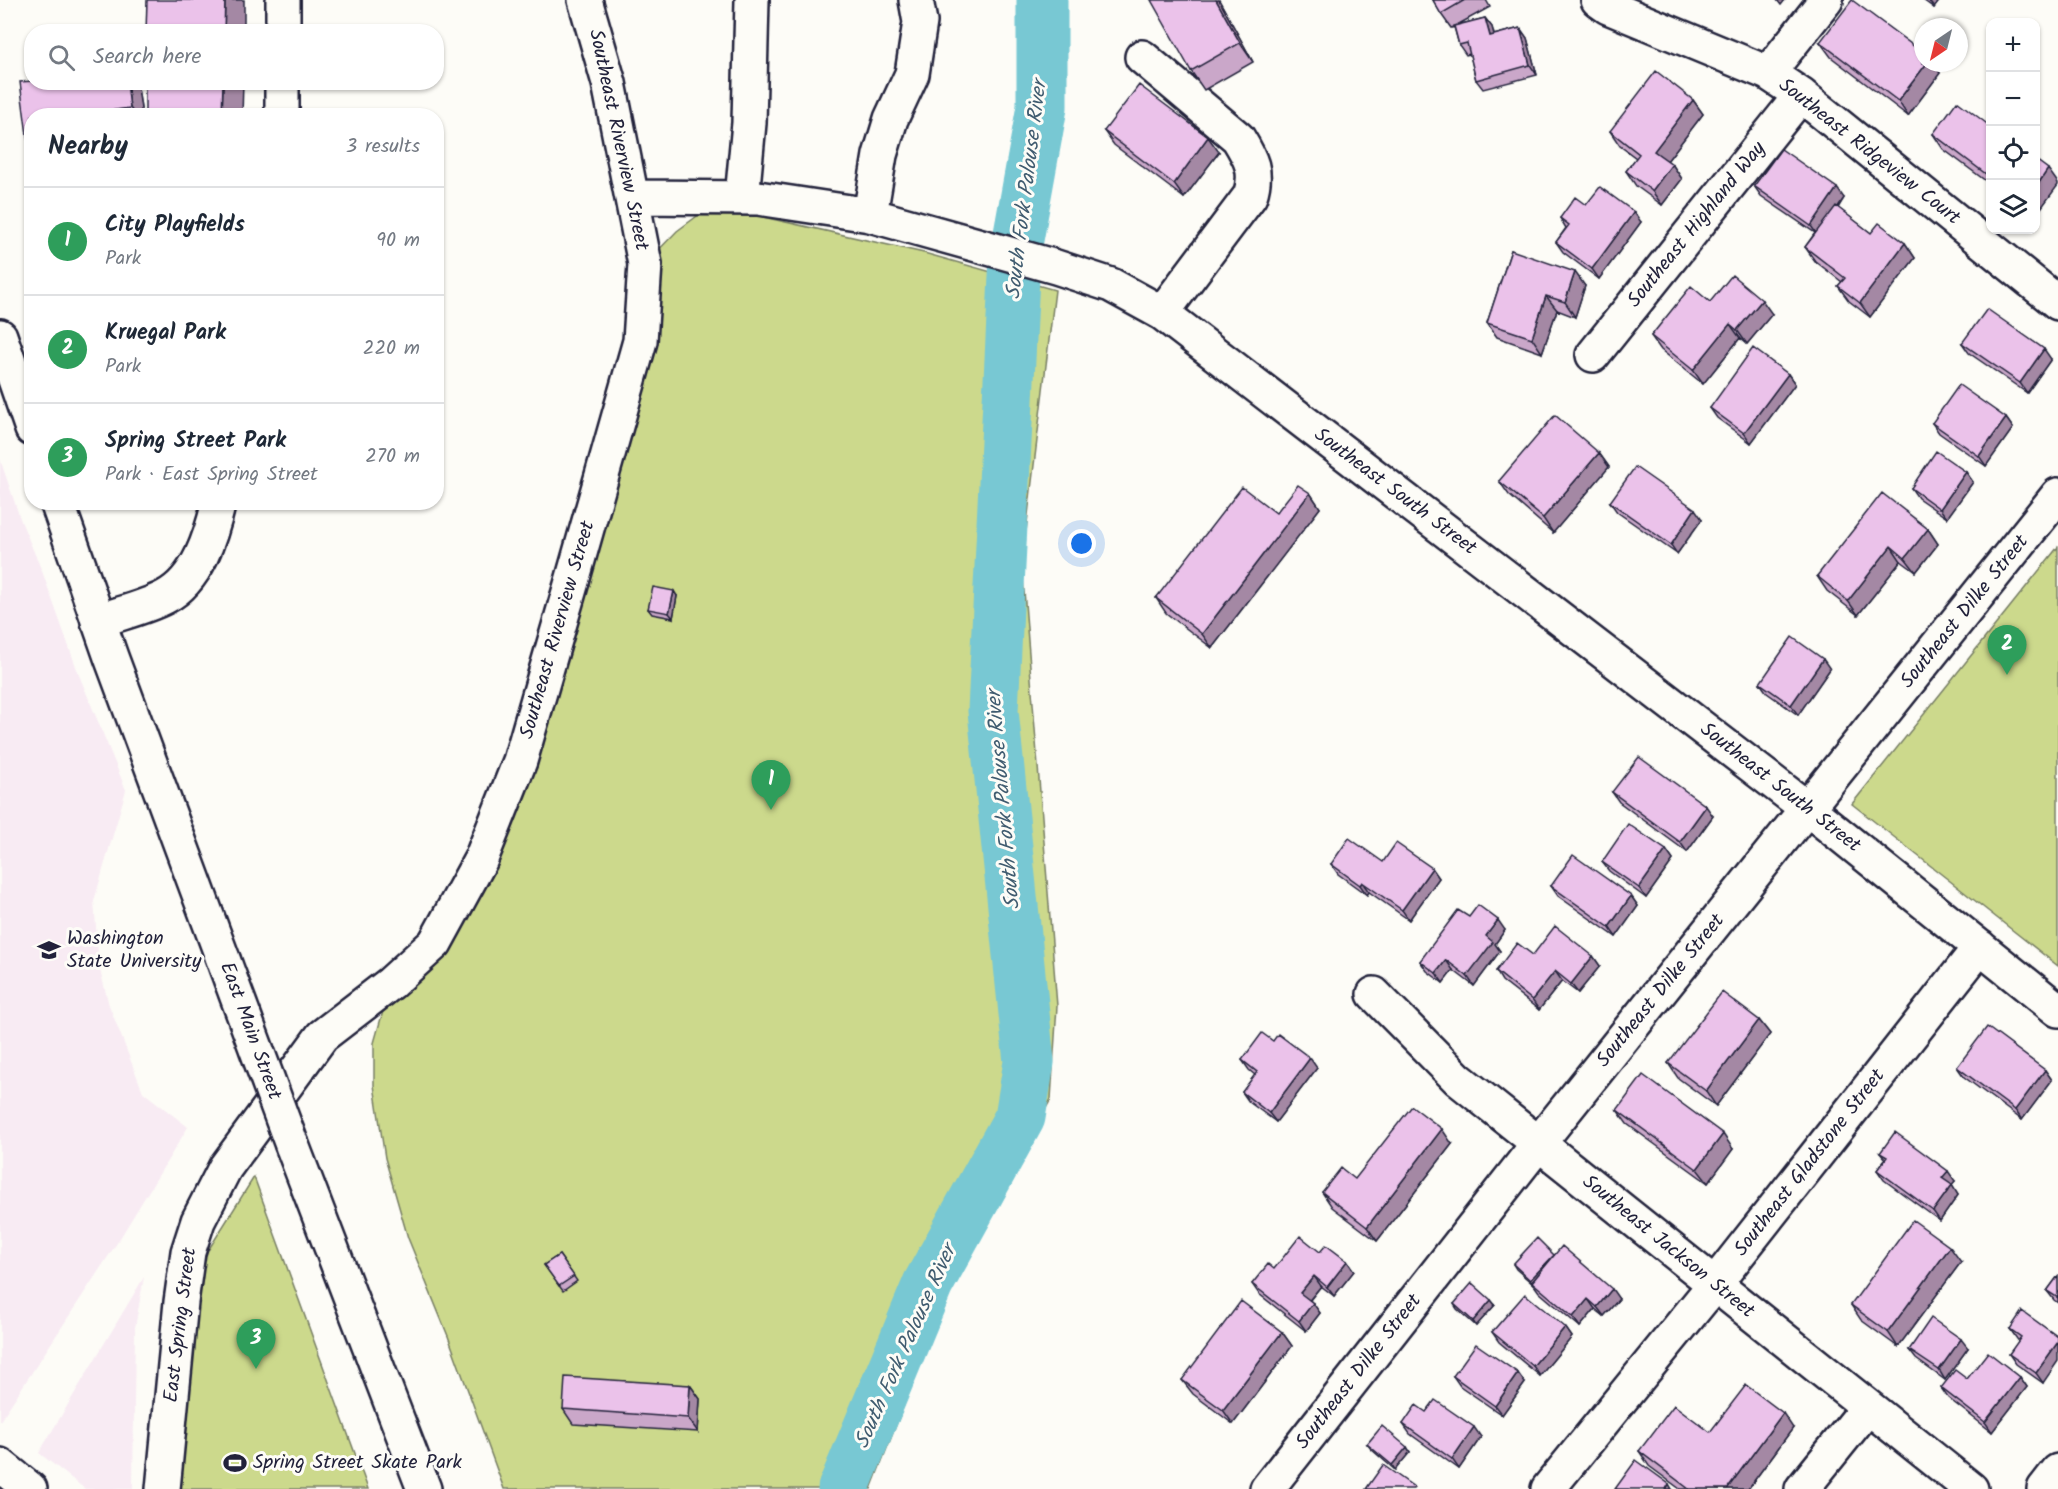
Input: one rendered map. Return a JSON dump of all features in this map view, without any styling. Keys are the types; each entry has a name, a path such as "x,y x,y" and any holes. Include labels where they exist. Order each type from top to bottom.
{"street":[{"path":"283,0 283,24"},
{"name":"Southeast Riverview Street","path":"225,1168 322,1036 391,983 435,944 481,859 520,760 640,341 645,264 609,83 596,31 585,0"},
{"path":"742,198 749,123 752,0"},
{"path":"870,216 880,155 891,118 912,74 920,22 916,0"},
{"name":"Southeast Ridgeview Court","path":"1598,0 1608,7 1767,73 1801,94 2058,303"},
{"path":"1767,73 1826,0"},
{"path":"1142,57 1238,138 1248,153 1254,181 1250,196 1162,313"},
{"path":"282,90 282,108"},
{"name":"Southeast Highland Way","path":"1593,355 1801,94"},
{"name":"Southeast South Street","path":"633,197 758,198 870,216 1056,267 1111,285 1162,313 1809,809 2058,1010"},
{"path":"0,336 24,390"},
{"name":"Southeast Dilke Street","path":"1267,1489 1538,1144 1809,809 2058,495"},
{"name":"East Main Street","path":"60,510 98,621 292,1145 424,1489"},
{"path":"98,621 166,597 189,576 204,551 217,510"},
{"name":"Southeast Gladstone Street","path":"1548,1489 1714,1285 1980,947"},
{"name":"Southeast Jackson Street","path":"1374,994 1458,1079 1971,1489"},
{"name":"East Spring Street","path":"163,1489 188,1252 198,1221 225,1168"},
{"path":"1802,1489 1868,1407"},
{"path":"0,1465 30,1489"},
{"path":"2044,1489 2058,1471"}],"shaded area":[{"name":"Washington State University","path":"0,459 79,675 126,790 94,901 99,966 109,1005 143,1092 188,1127 117,1243 0,1421"},
{"path":"144,1277 135,1328 133,1489 85,1489 39,1453"}],"green space":[{"path":"700,214 750,214 924,253 1055,290 1022,565 1057,1006 1051,1099 958,1271 871,1489 504,1489 448,1336 408,1238 385,1158 374,1085 374,1043 391,983 481,859 645,264 677,231"},
{"path":"2058,547 2058,966 1852,804"},
{"path":"254,1177 368,1489 175,1489 199,1248 209,1249"}],"building":[{"path":"147,0 225,0 224,24 146,24"},
{"path":"1151,0 1216,0 1240,43 1191,71"},
{"path":"1433,0 1465,0 1441,14"},
{"path":"1852,0 1914,46 1914,72 1920,72 1898,101 1820,42"},
{"path":"1485,18 1490,36 1520,28 1530,65 1476,80 1467,43 1459,45 1454,26"},
{"path":"1656,71 1693,100 1654,151 1672,164 1652,191 1626,171 1639,154 1610,131"},
{"path":"20,82 24,82 24,90 128,90 130,108 24,108 24,112"},
{"path":"1139,85 1208,137 1174,184 1104,131"},
{"path":"145,90 223,90 222,108 145,108"},
{"path":"1957,101 1986,123 1986,174 1933,134"},
{"path":"1781,149 1837,188 1811,226 1754,186"},
{"path":"2040,163 2048,169 2040,181"},
{"path":"1600,187 1634,212 1592,269 1556,242 1569,225 1560,218 1575,197 1586,205"},
{"path":"1836,206 1871,233 1879,223 1905,243 1860,303 1838,286 1845,278 1805,247"},
{"path":"1511,250 1575,272 1565,302 1546,296 1532,338 1487,323"},
{"path":"1732,275 1762,300 1737,330 1730,324 1693,370 1651,336 1691,286 1710,302"},
{"path":"1987,309 2044,349 2020,383 1962,343"},
{"path":"1753,348 1788,374 1744,433 1710,408"},
{"path":"1959,385 2006,418 1979,456 1932,423"},
{"path":"1555,415 1599,453 1543,518 1499,481"},
{"path":"1936,451 1966,472 1940,509 1911,488"},
{"path":"1635,467 1695,509 1671,545 1610,502"},
{"path":"1298,485 1310,493 1202,634 1156,598 1242,487 1276,513"},
{"path":"1882,493 1928,529 1905,558 1891,546 1848,601 1817,576"},
{"path":"653,587 674,591 669,613 648,609"},
{"path":"1792,637 1823,659 1791,705 1760,683"},
{"path":"1639,757 1706,806 1680,842 1612,792"},
{"path":"1628,824 1666,850 1639,888 1602,862"},
{"path":"1349,838 1383,862 1396,843 1432,868 1402,910 1362,882 1360,885 1331,864"},
{"path":"1573,855 1631,896 1609,927 1551,886"},
{"path":"1478,905 1498,920 1486,936 1493,942 1467,976 1446,960 1436,973 1420,961 1458,910 1469,917"},
{"path":"1555,926 1593,956 1571,984 1555,971 1532,1000 1496,971 1517,943 1533,955"},
{"path":"1722,992 1759,1020 1706,1091 1668,1063"},
{"path":"1987,1027 2045,1070 2015,1110 1957,1067"},
{"path":"1262,1033 1273,1041 1278,1034 1310,1058 1269,1113 1242,1092 1257,1072 1242,1060"},
{"path":"1643,1075 1723,1134 1697,1169 1617,1110"},
{"path":"1412,1106 1442,1129 1367,1227 1322,1192 1341,1168 1355,1179"},
{"path":"1895,1132 1948,1171 1942,1178 1952,1185 1933,1211 1877,1170 1887,1157 1880,1153"},
{"path":"1913,1220 1950,1247 1888,1332 1851,1305"},
{"path":"1300,1236 1320,1252 1326,1245 1347,1261 1327,1287 1314,1276 1300,1293 1313,1303 1299,1321 1252,1284 1268,1264 1274,1269"},
{"path":"1537,1238 1554,1255 1530,1280 1513,1264"},
{"path":"1562,1246 1612,1289 1597,1307 1588,1299 1573,1317 1532,1282"},
{"path":"559,1255 574,1276 559,1286 544,1265"},
{"path":"2058,1276 2058,1298 2047,1291"},
{"path":"1472,1283 1491,1300 1473,1321 1454,1304"},
{"path":"1525,1294 1565,1327 1533,1366 1492,1332"},
{"path":"1241,1301 1282,1332 1223,1410 1182,1380"},
{"path":"2022,1311 2058,1337 2058,1342 2036,1373 2009,1354 2021,1337 2010,1329"},
{"path":"1931,1318 1961,1339 1939,1370 1909,1350"},
{"path":"1476,1344 1518,1373 1495,1406 1453,1376"},
{"path":"1988,1352 2020,1377 1985,1422 1941,1388 1955,1370 1967,1379"},
{"path":"565,1377 690,1385 688,1418 563,1409"},
{"path":"1746,1385 1783,1413 1727,1489 1689,1489 1639,1451 1674,1405 1710,1432"},
{"path":"1435,1400 1474,1427 1452,1459 1403,1424 1416,1405 1426,1412"},
{"path":"1382,1426 1407,1447 1392,1465 1367,1444"},
{"path":"1636,1460 1669,1484 1666,1489 1615,1489"},
{"path":"1383,1465 1414,1487 1413,1489 1366,1489"}],"waterway":[{"name":"South Fork Palouse River","path":"843,1489 928,1284 1020,1117 1029,1062 993,711 1015,256 1042,107 1042,0"}],"place":[{"name":"Kruegal Park","path":"2007,675"},
{"name":"City Playfields","path":"771,810"},
{"name":"Washington State University","path":"49,950"},
{"name":"Spring Street Park","path":"256,1369"},
{"name":"Spring Street Skate Park","path":"235,1463"}]}
